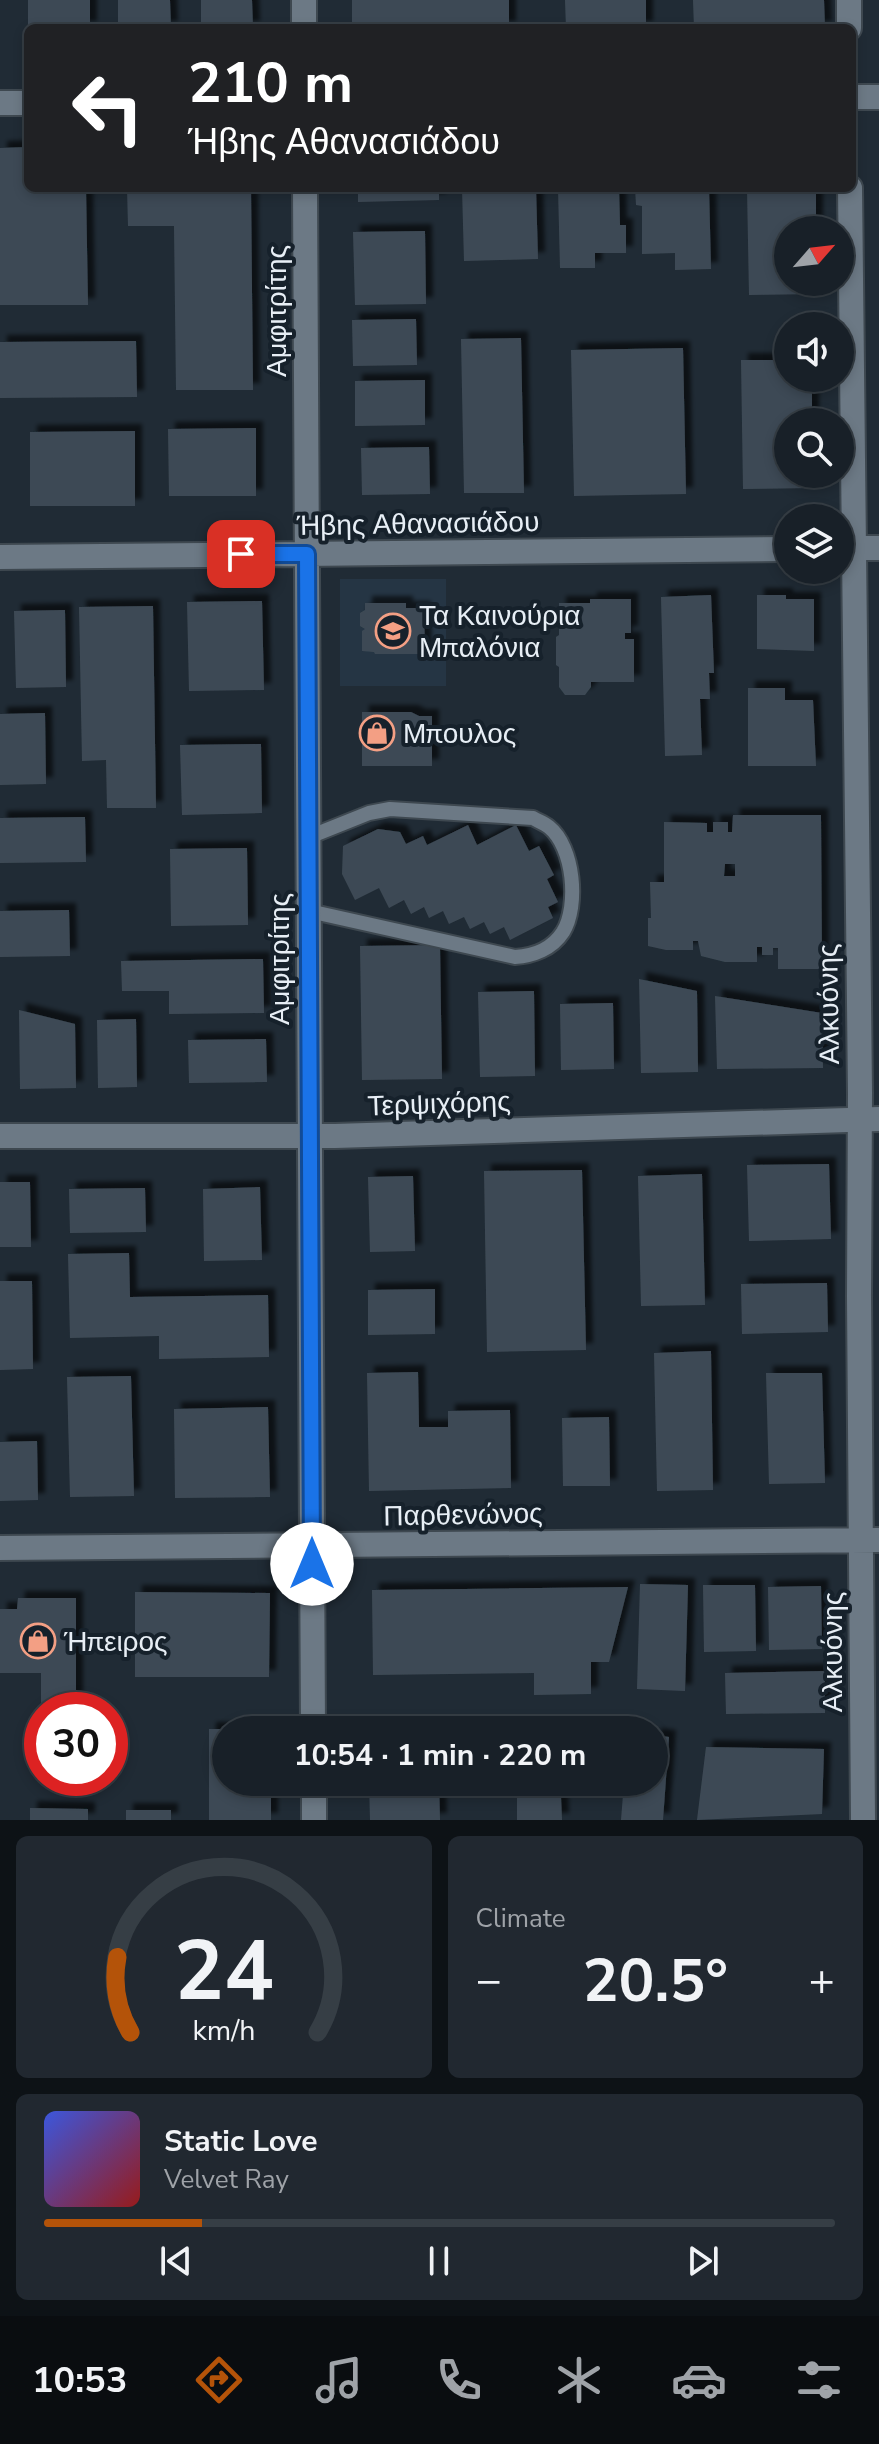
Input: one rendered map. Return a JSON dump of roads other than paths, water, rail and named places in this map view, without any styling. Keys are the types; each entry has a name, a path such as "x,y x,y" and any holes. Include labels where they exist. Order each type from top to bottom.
{"street":[{"path":"304,0 304,24"},
{"path":"849,0 849,24"},
{"path":"856,97 879,97"},
{"path":"0,103 24,103"},
{"name":"Αμφιτρίτης","path":"305,192 313,1716"},
{"name":"Αλκυόνης","path":"847,504 850,192"},
{"path":"854,548 879,548"},
{"name":"Ήβης Αθανασιάδου","path":"0,557 774,549"},
{"name":"Αλκυόνης","path":"848,584 869,1119 870,1739 863,1820"},
{"name":"Τερψιχόρης","path":"0,1136 310,1135 869,1119"},
{"name":"Παρθενώνος","path":"0,1548 870,1541"},
{"path":"314,1796 314,1820"}],"lane":[{"path":"309,837 369,813 390,809 533,818 551,828 572,870 571,905 563,932 548,947 530,956 515,957 309,911"}],"place":[{"name":"Τα Καινούρια Μπαλόνια","path":"393,631"},
{"name":"Μπουλος","path":"377,733"},
{"name":"Ήπειρος","path":"38,1641"}]}
